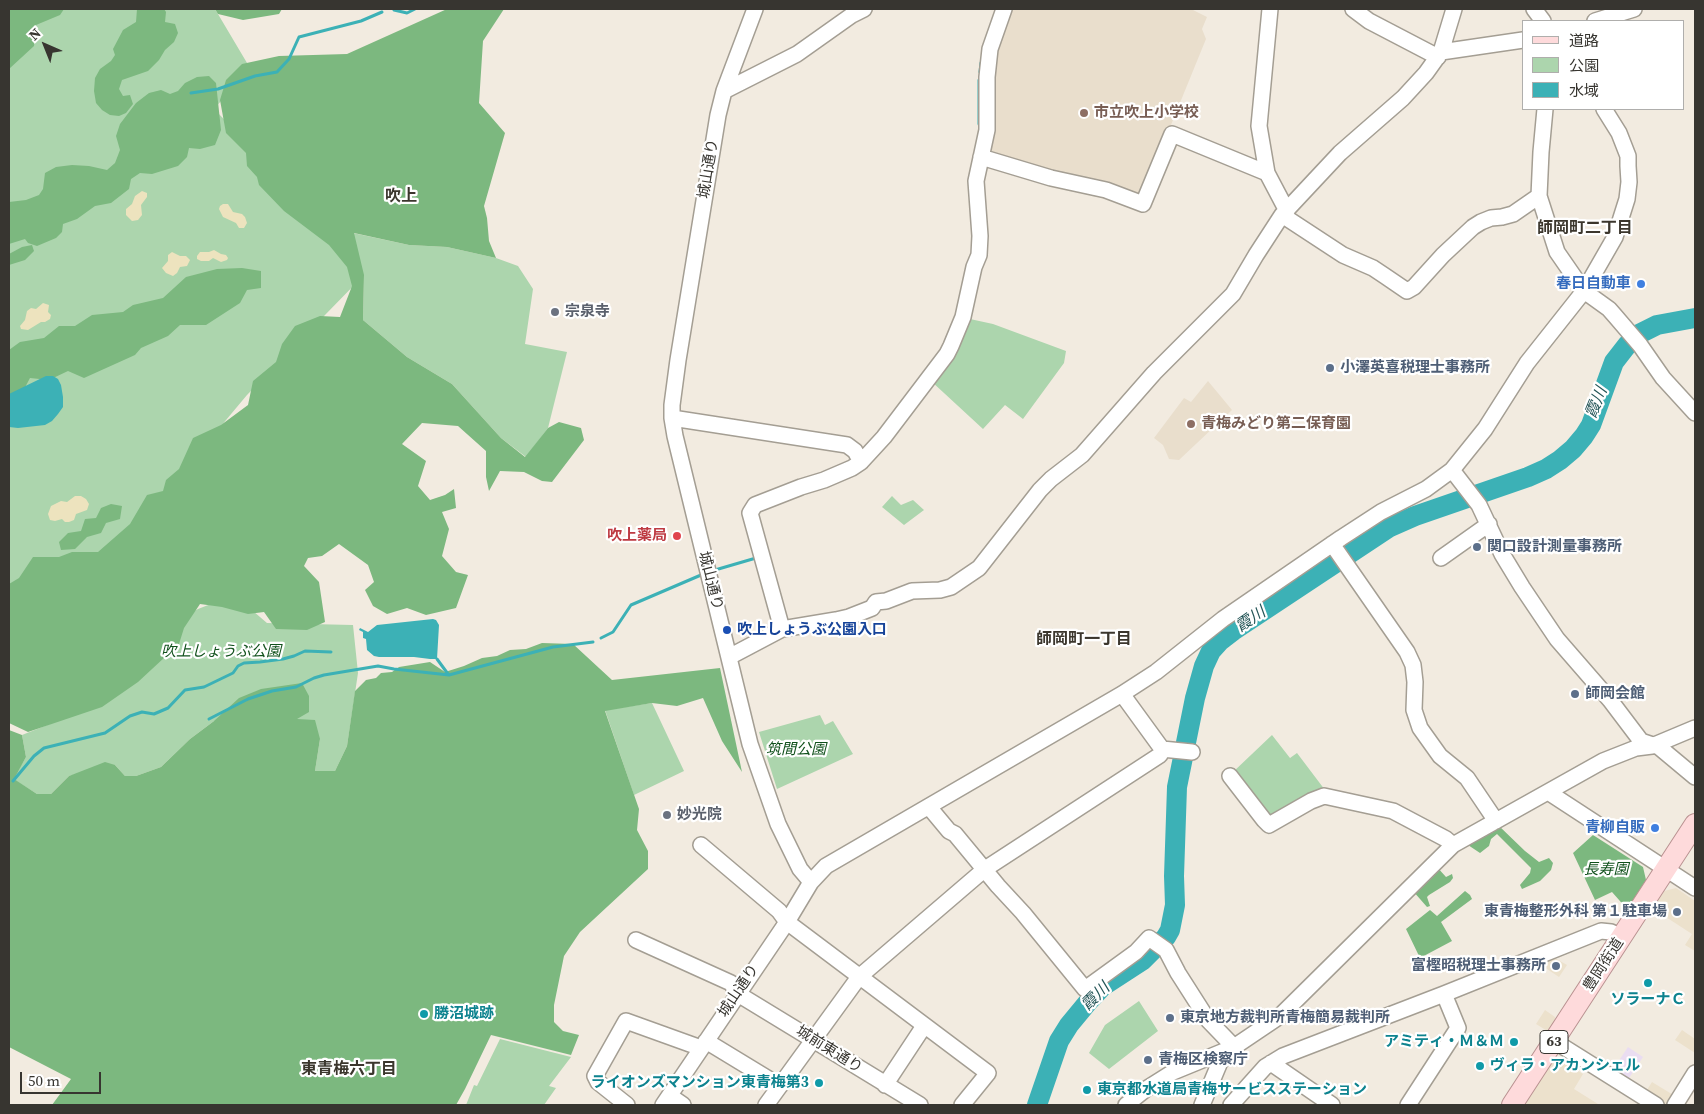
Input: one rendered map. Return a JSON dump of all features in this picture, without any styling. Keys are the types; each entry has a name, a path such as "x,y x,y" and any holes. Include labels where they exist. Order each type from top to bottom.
{"main road":[{"name":"豊岡街道","path":"1512,1105 1695,824"}],"street":[{"name":"城山通り","path":"666,1100 811,882 800,869 778,824 750,744 672,418 678,360 718,115 724,91 755,9"},
{"path":"724,91 797,54 852,14 864,9"},
{"path":"782,629 750,513 754,505 824,480 861,462 884,436 947,354 963,317 980,245 976,181 986,130 987,78 990,49 1004,9"},
{"path":"1270,9 1259,126 1267,173 1285,213 1343,255 1379,272 1407,291 1414,287 1443,255 1477,224 1491,218 1513,214 1539,196"},
{"path":"1353,9 1369,21 1439,54 1522,40"},
{"path":"729,657 782,629 849,617 872,608 876,602 886,601 912,591 940,590 951,587 979,568 1040,490 1082,455 1160,366 1233,294 1256,255 1285,213 1340,154 1403,98 1426,73 1439,54 1454,9"},
{"path":"1534,9 1542,20"},
{"path":"1599,20 1634,9"},
{"path":"1545,110 1539,196 1557,252 1584,291 1609,309 1630,332 1662,378 1695,413"},
{"path":"811,882 826,866 1122,694 1156,672 1200,636 1335,548 1381,512 1426,489 1452,470 1486,429 1527,363 1584,291 1615,236 1623,216 1629,182 1628,156 1620,133 1605,110"},
{"path":"981,157 1052,178 1106,190 1142,204 1172,134 1267,173"},
{"path":"672,418 847,445 855,451 861,462"},
{"path":"1452,470 1478,504 1502,554 1557,639 1610,700 1641,741 1652,746 1695,728"},
{"path":"1441,558 1489,524"},
{"path":"1335,548 1389,626 1413,665 1415,682 1414,710 1420,728 1440,756 1467,778 1496,821"},
{"path":"1122,694 1168,750"},
{"path":"1126,1105 1146,1089 1173,1072 1234,1047 1280,1016 1453,845 1616,755 1636,748 1659,747 1695,777"},
{"path":"766,1105 859,977 985,869 1168,750 1192,752"},
{"path":"1230,776 1269,825 1324,796 1393,811 1446,839 1453,845"},
{"path":"1548,792 1695,888"},
{"path":"929,807 985,869 1085,989 1136,952 1149,938 1166,950 1208,1020 1234,1047"},
{"path":"701,846 780,911 786,922 988,1073 962,1105"},
{"path":"1231,1105 1271,1062 1601,931 1612,932 1622,937"},
{"name":"城前東通り","path":"636,940 731,983 738,994 920,1105"},
{"path":"1408,1105 1458,1028 1444,994"},
{"path":"627,1105 598,1082 595,1076 626,1021 703,1045 780,1086"},
{"path":"885,1085 924,1026"},
{"path":"1554,1041 1656,1105"},
{"path":"1202,1105 1220,1062 1234,1047"},
{"path":"1271,1062 1332,1105"},
{"path":"1675,1105 1695,1073"},
{"path":"666,1100 683,1105"}],"shaded area":[{"name":"市立吹上小学校","path":"1008,9 1191,9 1207,17 1202,29 1206,39 1142,196 991,155 988,149 995,47"},
{"name":"青梅みどり第二保育園","path":"1208,381 1232,410 1179,460 1169,459 1163,445 1154,438 1184,398 1191,402"},
{"name":"東青梅整形外科 第１駐車場","path":"1676,888 1695,901 1695,951 1685,945 1692,934 1652,908 1664,891"},
{"path":"1553,957 1567,965 1559,977 1538,963"},
{"path":"1545,1010 1555,1017 1556,1021 1549,1032 1536,1024"},
{"path":"1682,1030 1695,1039 1695,1053 1675,1040"},
{"path":"1628,1047 1643,1057 1627,1081 1612,1071"},
{"path":"1555,1056 1583,1074 1574,1089 1597,1105 1529,1105 1525,1103"},
{"path":"1652,1082 1675,1096 1669,1104 1664,1105 1645,1093"}],"green space":[{"path":"9,9 215,9 250,68 214,109 358,256 353,233 409,245 447,247 496,258 518,266 533,289 525,344 567,352 548,428 526,457 501,438 452,384 407,357 363,320 364,275 247,395 123,543 9,604"},
{"path":"9,9 64,9 60,15 36,25 34,46 9,69"},
{"path":"137,9 164,9 166,12 165,22 175,24 178,33 174,42 148,71 122,80 119,89 123,96 130,95 133,104 126,113 119,116 110,115 96,103 94,91 95,78 100,69 111,61 115,55 113,49 123,30 136,22"},
{"path":"215,9 282,9 279,14 243,20 218,14"},
{"path":"447,9 504,9 483,41 479,103 505,133 484,206 489,241 496,258 447,247 409,245 354,233 364,275 363,320 407,357 452,384 501,438 525,457 548,428 559,422 581,428 584,440 552,482 542,481 524,472 500,471 489,491 486,477 486,451 458,426 422,423 402,444 426,461 418,486 430,500 445,495 454,489 456,508 442,512 449,529 442,556 456,572 468,575 456,608 426,615 407,608 387,614 373,606 365,590 374,582 368,565 339,544 322,556 308,558 304,566 319,582 325,622 307,630 276,629 264,612 248,614 222,607 200,604 184,628 179,644 138,682 102,707 28,732 9,723 9,584 19,578 33,557 59,557 72,552 98,552 130,524 147,495 163,491 166,480 179,469 193,438 221,425 248,405 253,381 276,362 282,344 295,326 320,316 340,317 352,286 347,267 329,245 284,211 259,185 257,177 247,166 246,153 226,133 220,100 226,80 242,64 279,56 347,54"},
{"path":"209,76 216,83 221,130 215,145 200,149 189,148 187,157 178,166 152,174 140,173 131,179 129,189 111,203 95,206 77,219 63,224 62,232 56,238 37,246 28,243 25,239 9,244 9,202 26,200 39,195 43,189 45,173 56,167 72,165 89,166 107,170 115,163 120,150 116,136 120,124 136,103 149,93 161,90 170,94 178,91 185,83 197,77"},
{"path":"32,245 34,251 25,260 9,265 9,254 22,247"},
{"path":"242,268 261,271 261,288 247,290 240,303 206,325 180,325 168,336 141,348 135,355 84,378 68,371 49,380 30,378 22,393 9,397 9,350 20,342 44,338 59,326 75,326 92,315 123,312 133,305 163,298 186,277 217,269"},
{"path":"970,319 993,324 1066,351 1064,363 1023,419 1005,405 983,429 931,381"},
{"path":"892,496 901,505 913,500 924,510 904,525 882,507"},
{"path":"111,504 122,506 120,519 106,523 101,533 87,537 75,549 61,550 59,542 68,533 81,531 85,519 96,518 101,508"},
{"name":"吹上しょうぶ公園","path":"221,600 246,605 267,623 353,625 358,673 347,746 335,771 315,771 320,739 214,721 190,739 161,767 136,776 125,776 115,765 69,776 51,794 37,794 13,779 26,757 22,735 93,707 175,622 198,609"},
{"path":"542,643 573,644 612,680 720,668 742,772 722,741 703,698 677,706 652,703 605,711 639,809 637,830 648,851 648,869 580,932 564,956 554,1005 554,1022 563,1031 579,1035 571,1055 491,1035 456,1105 52,1105 71,1079 9,1047 9,730 22,735 26,757 14,779 37,794 51,794 69,776 105,762 115,765 125,776 136,776 161,767 190,739 214,721 239,698 261,689 302,683 309,696 309,712 297,719 315,720 320,739 315,771 335,771 347,746 355,691 366,680 376,678 381,673 392,672 399,667 430,662 445,672 482,658 497,656 510,650 526,649"},
{"path":"652,703 684,771 634,795 605,710"},
{"name":"筑間公園","path":"820,715 825,725 833,721 853,754 777,789 759,732"},
{"path":"1272,735 1290,758 1297,753 1325,790 1271,820 1232,773"},
{"path":"1498,825 1539,862 1549,858 1553,863 1551,870 1540,881 1522,889 1520,885 1530,873 1531,868 1497,834 1491,839 1489,846 1480,853 1468,845"},
{"name":"長寿園","path":"1593,835 1643,867 1646,880 1627,909 1612,892 1595,900 1573,853"},
{"path":"1437,867 1446,877 1452,874 1453,878 1427,897 1430,906 1427,907 1413,891"},
{"path":"1465,891 1472,899 1441,922 1452,941 1420,958 1406,929 1430,910 1437,916"},
{"path":"1139,1001 1158,1031 1109,1069 1089,1053 1105,1025"},
{"path":"500,1039 571,1057 549,1086 556,1088 544,1105 466,1105 474,1085 477,1086"}],"sand":[{"path":"142,191 147,193 147,197 141,205 142,215 138,220 132,221 126,215 126,209 132,204 135,196"},
{"path":"223,204 228,204 233,212 242,214 245,217 247,223 244,228 239,228 236,223 223,217 219,209"},
{"path":"214,250 226,255 227,260 221,262 213,258 209,261 197,259 200,252"},
{"path":"172,252 180,256 186,256 190,260 187,266 180,267 173,276 166,273 162,268 168,261 168,255"},
{"path":"43,303 49,305 50,319 28,330 21,329 20,326 25,320 27,311 31,308 36,309"},
{"path":"75,496 81,496 86,499 89,504 87,510 76,514 74,520 69,522 65,522 62,519 50,520 48,514 51,506 61,501 67,502"}],"water":[{"path":"46,376 53,376 58,379 61,385 63,407 58,414 45,425 9,427 9,394"},
{"path":"433,619 439,625 437,659 374,656 367,650 366,639 363,638 363,632 359,630 360,628 368,632 377,625"}],"waterway":[{"path":"394,10 407,13 415,9"},
{"path":"191,93 218,89 255,76 277,72 289,59 299,37 361,21 382,12"},
{"path":"980,72 981,63"},
{"path":"979,80 979,124"},
{"name":"霞川","path":"1037,1105 1059,1041 1069,1025 1103,986 1143,960 1166,937 1170,930 1175,905 1177,787 1195,698 1204,666 1211,651 1233,631 1390,527 1415,516 1528,477 1560,460 1573,449 1591,425 1614,362 1628,344 1637,335 1657,325 1695,318"},
{"path":"715,570 756,558 756,556"},
{"path":"601,638 613,632 631,605 701,575"},
{"path":"209,719 248,699 272,691 296,687 324,675 378,666 449,675 553,647 593,642"},
{"path":"13,781 34,756 44,748 105,733 130,716 142,712 154,714 168,708 185,690 204,687 233,673 238,666 244,663 283,659 305,651 331,652"},
{"path":"437,659 448,674"}],"place":[{"name":"市立吹上小学校","path":"1084,113"},
{"name":"春日自動車","path":"1641,284"},
{"name":"宗泉寺","path":"555,312"},
{"name":"小澤英喜税理士事務所","path":"1330,368"},
{"name":"青梅みどり第二保育園","path":"1191,424"},
{"name":"吹上薬局","path":"677,536"},
{"name":"関口設計測量事務所","path":"1477,547"},
{"name":"吹上しょうぶ公園入口","path":"727,630"},
{"name":"師岡会館","path":"1575,694"},
{"name":"妙光院","path":"667,815"},
{"name":"青柳自販","path":"1655,828"},
{"name":"東青梅整形外科 第１駐車場","path":"1677,912"},
{"name":"富樫昭税理士事務所","path":"1556,966"},
{"name":"ソラーナＣ","path":"1648,983"},
{"name":"勝沼城跡","path":"424,1014"},
{"name":"東京地方裁判所青梅簡易裁判所","path":"1170,1018"},
{"name":"アミティ・Ｍ＆Ｍ","path":"1514,1042"},
{"name":"青梅区検察庁","path":"1148,1060"},
{"name":"ヴィラ・アカンシェル","path":"1480,1066"},
{"name":"ライオンズマンション東青梅第3","path":"819,1083"},
{"name":"東京都水道局青梅サービスステーション","path":"1087,1090"}],"district":[{"name":"吹上","path":"401,197"},
{"name":"師岡町二丁目","path":"1585,229"},
{"name":"師岡町一丁目","path":"1084,640"},
{"name":"東青梅六丁目","path":"349,1070"}]}
